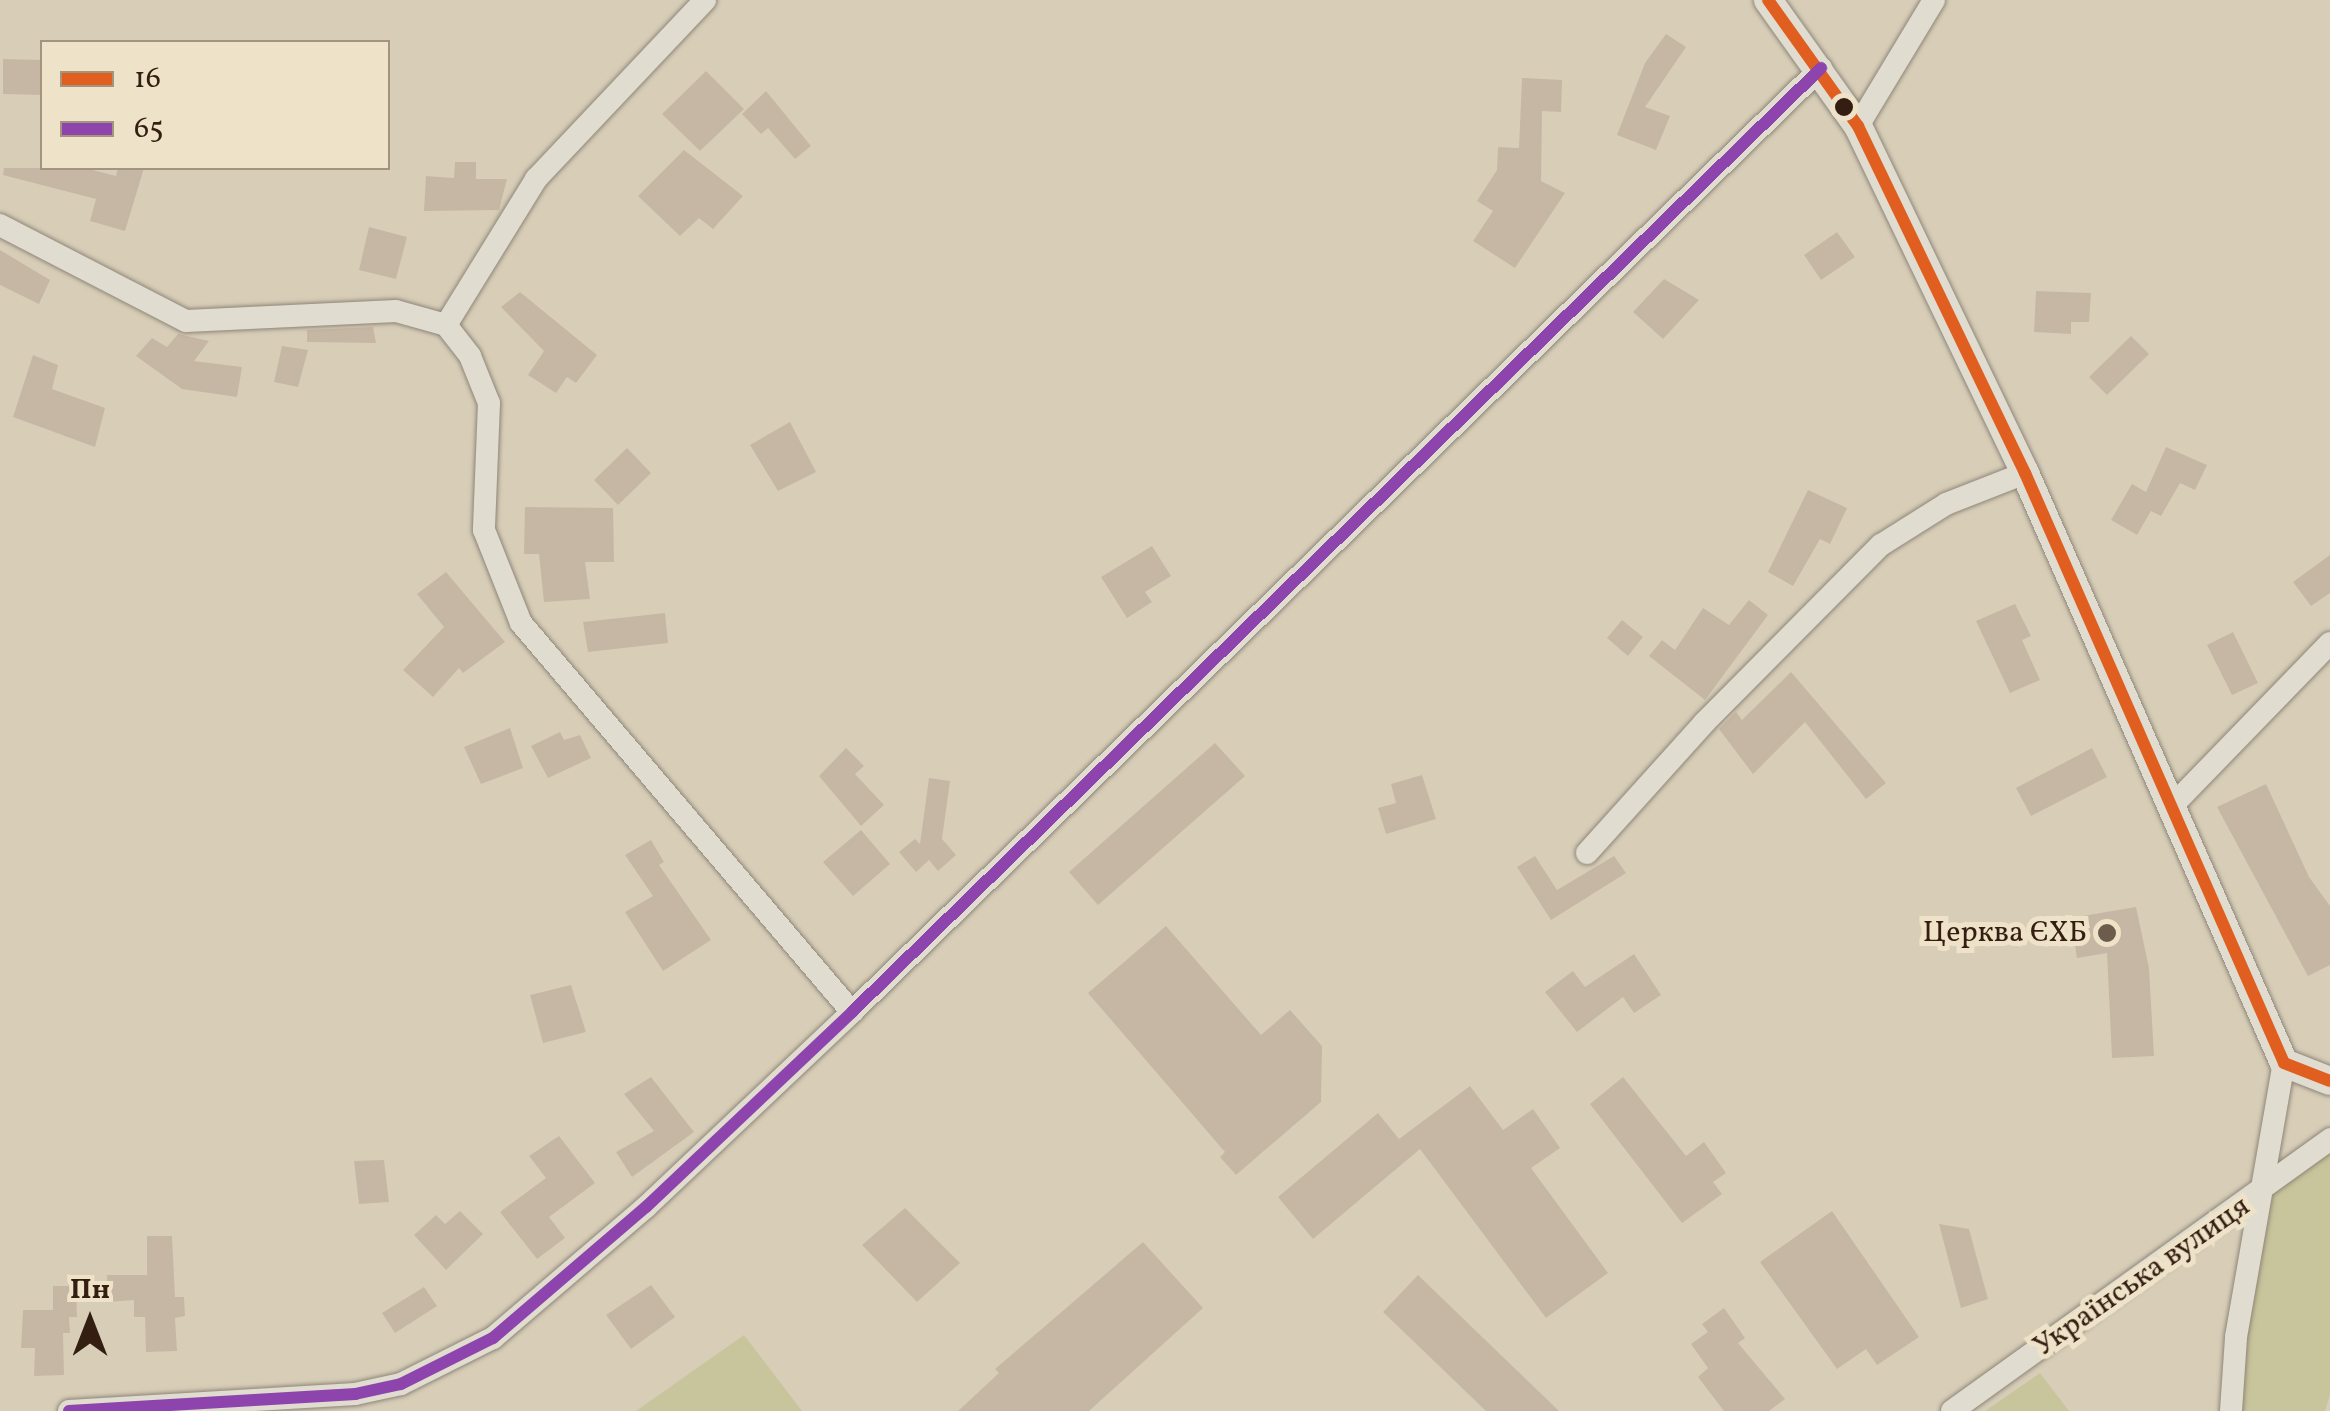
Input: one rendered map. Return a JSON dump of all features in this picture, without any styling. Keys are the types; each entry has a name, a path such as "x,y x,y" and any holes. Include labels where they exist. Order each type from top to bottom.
{"street":[{"path":"446,325 536,180 705,0"},
{"path":"1768,0 1822,68 1858,126 2025,473 2174,804 2284,1063 2267,1188 2236,1336 2231,1411"},
{"path":"1858,126 1934,0"},
{"path":"69,1411 355,1394 444,1367 493,1338 646,1207 852,1012 1822,68"},
{"path":"0,225 186,321 396,310 446,325 470,356 489,404 484,530 521,623 852,1012"},
{"path":"1588,853 1704,723 1881,545 1946,504 2025,473"},
{"path":"2174,804 2330,643"},
{"path":"2284,1063 2330,1081"},
{"name":"Українська вулиця","path":"1952,1411 2330,1139"}],"shaded area":[{"path":"2330,1139 2330,1395 2325,1411 2231,1411 2267,1188"},
{"path":"744,1335 802,1411 636,1411"},
{"path":"2040,1373 2069,1411 1985,1411"}],"building":[{"path":"1666,34 1686,47 1645,107 1670,116 1656,150 1617,135 1645,63"},
{"path":"3,59 40,60 40,95 3,94"},
{"path":"706,71 744,109 700,151 662,114"},
{"path":"1522,78 1562,80 1561,112 1542,111 1541,181 1565,193 1515,268 1473,241 1493,211 1477,201 1497,170 1498,147 1519,148"},
{"path":"766,91 811,146 795,159 768,128 761,134 742,114"},
{"path":"684,150 743,196 713,229 699,218 680,236 638,196"},
{"path":"455,162 476,162 476,179 507,179 499,210 424,211 426,176 454,178"},
{"path":"4,168 93,170 116,176 118,170 143,170 125,231 90,221 96,199 3,175"},
{"path":"369,227 407,237 396,279 359,270"},
{"path":"1837,232 1855,257 1821,280 1804,255"},
{"path":"0,250 50,280 39,304 0,285"},
{"path":"1664,279 1699,300 1663,339 1633,312"},
{"path":"2036,291 2091,293 2089,322 2071,322 2071,334 2034,332"},
{"path":"520,292 597,355 576,383 567,377 556,393 528,375 544,351 501,307"},
{"path":"373,327 376,343 307,342 307,330"},
{"path":"178,334 209,341 194,361 242,367 237,397 182,389 136,356 152,338 167,347"},
{"path":"2131,336 2149,354 2107,395 2089,377"},
{"path":"282,346 308,350 298,387 274,382"},
{"path":"33,355 58,365 52,389 105,408 95,447 13,417"},
{"path":"790,422 816,472 778,491 750,445"},
{"path":"2166,447 2207,465 2195,490 2180,483 2161,516 2151,511 2137,535 2111,520 2132,484 2146,492"},
{"path":"627,448 651,473 618,505 594,480"},
{"path":"1808,490 1847,508 1830,544 1820,539 1793,586 1768,572"},
{"path":"525,507 613,508 614,562 585,562 590,599 544,602 539,554 524,554"},
{"path":"1152,546 1171,576 1145,592 1152,602 1127,618 1101,577"},
{"path":"2330,555 2330,593 2311,606 2293,582"},
{"path":"446,572 505,642 463,673 459,668 433,697 403,670 444,627 417,594"},
{"path":"1749,600 1768,615 1705,700 1649,656 1662,640 1675,650 1703,608 1729,625"},
{"path":"2015,604 2031,636 2022,640 2040,680 2010,693 1976,621"},
{"path":"665,613 668,643 588,652 583,622"},
{"path":"1622,620 1643,637 1628,656 1607,638"},
{"path":"2233,632 2258,683 2232,695 2207,645"},
{"path":"1791,672 1886,783 1866,799 1805,722 1753,774 1719,729 1736,712 1742,720"},
{"path":"510,728 523,768 481,784 464,747"},
{"path":"560,732 564,740 580,735 591,758 548,778 531,746"},
{"path":"1215,743 1245,776 1098,905 1069,872"},
{"path":"846,748 864,766 855,774 884,805 861,826 819,776"},
{"path":"2092,748 2107,777 2031,816 2016,788"},
{"path":"1422,775 1436,819 1386,834 1378,808 1396,803 1391,784"},
{"path":"929,778 950,781 942,839 956,855 938,871 929,860 916,872 899,852 915,839 920,844"},
{"path":"2266,784 2309,877 2330,906 2330,965 2308,976 2217,807"},
{"path":"861,830 890,864 853,896 823,862"},
{"path":"651,840 664,862 659,865 711,940 663,971 625,912 653,896 625,855"},
{"path":"1535,856 1557,890 1614,856 1626,873 1551,920 1517,867"},
{"path":"2136,907 2149,968 2154,1056 2112,1058 2107,953 2077,958 2071,918"},
{"path":"1166,926 1261,1035 1290,1010 1322,1046 1321,1102 1236,1175 1220,1157 1225,1152 1088,993"},
{"path":"1634,954 1661,995 1634,1013 1623,997 1577,1032 1545,992 1573,971 1585,987"},
{"path":"571,985 586,1032 543,1043 530,995"},
{"path":"651,1077 694,1132 632,1177 616,1152 654,1131 624,1094"},
{"path":"1623,1077 1686,1156 1704,1142 1726,1173 1713,1182 1722,1194 1682,1223 1590,1104"},
{"path":"1470,1086 1503,1130 1533,1109 1560,1148 1531,1168 1608,1273 1546,1318 1420,1149 1313,1239 1278,1197 1378,1113 1399,1139"},
{"path":"559,1136 595,1183 549,1217 565,1238 537,1259 500,1212 546,1178 529,1156"},
{"path":"384,1160 389,1202 359,1204 354,1161"},
{"path":"905,1208 960,1263 917,1302 862,1245"},
{"path":"460,1211 483,1234 446,1270 414,1235 436,1215 445,1224"},
{"path":"1832,1211 1919,1337 1877,1365 1866,1349 1837,1369 1760,1262"},
{"path":"1939,1224 1969,1229 1988,1299 1961,1308"},
{"path":"147,1236 172,1236 175,1297 184,1297 185,1316 175,1318 177,1351 146,1352 145,1317 134,1317 134,1300 108,1302 107,1275 147,1275"},
{"path":"1143,1242 1203,1308 1089,1411 958,1411 999,1373 995,1369"},
{"path":"1418,1275 1559,1411 1486,1411 1383,1312"},
{"path":"651,1285 675,1317 631,1349 606,1315"},
{"path":"53,1286 76,1286 77,1317 69,1317 70,1333 63,1333 64,1375 34,1376 35,1348 21,1348 23,1310 53,1310"},
{"path":"424,1287 437,1306 395,1333 382,1313"},
{"path":"1724,1308 1745,1338 1738,1343 1785,1399 1769,1411 1724,1411 1698,1377 1708,1368 1691,1344 1708,1332 1702,1324"}],"transit line":[{"name":"16","path":"1768,0 1858,126 2025,473 2284,1063 2330,1081"},
{"name":"65","path":"69,1411 355,1394 401,1384 493,1338 646,1207 852,1012 1821,68"}],"place":[{"name":"Церква ЄХБ","path":"2107,933"}]}
